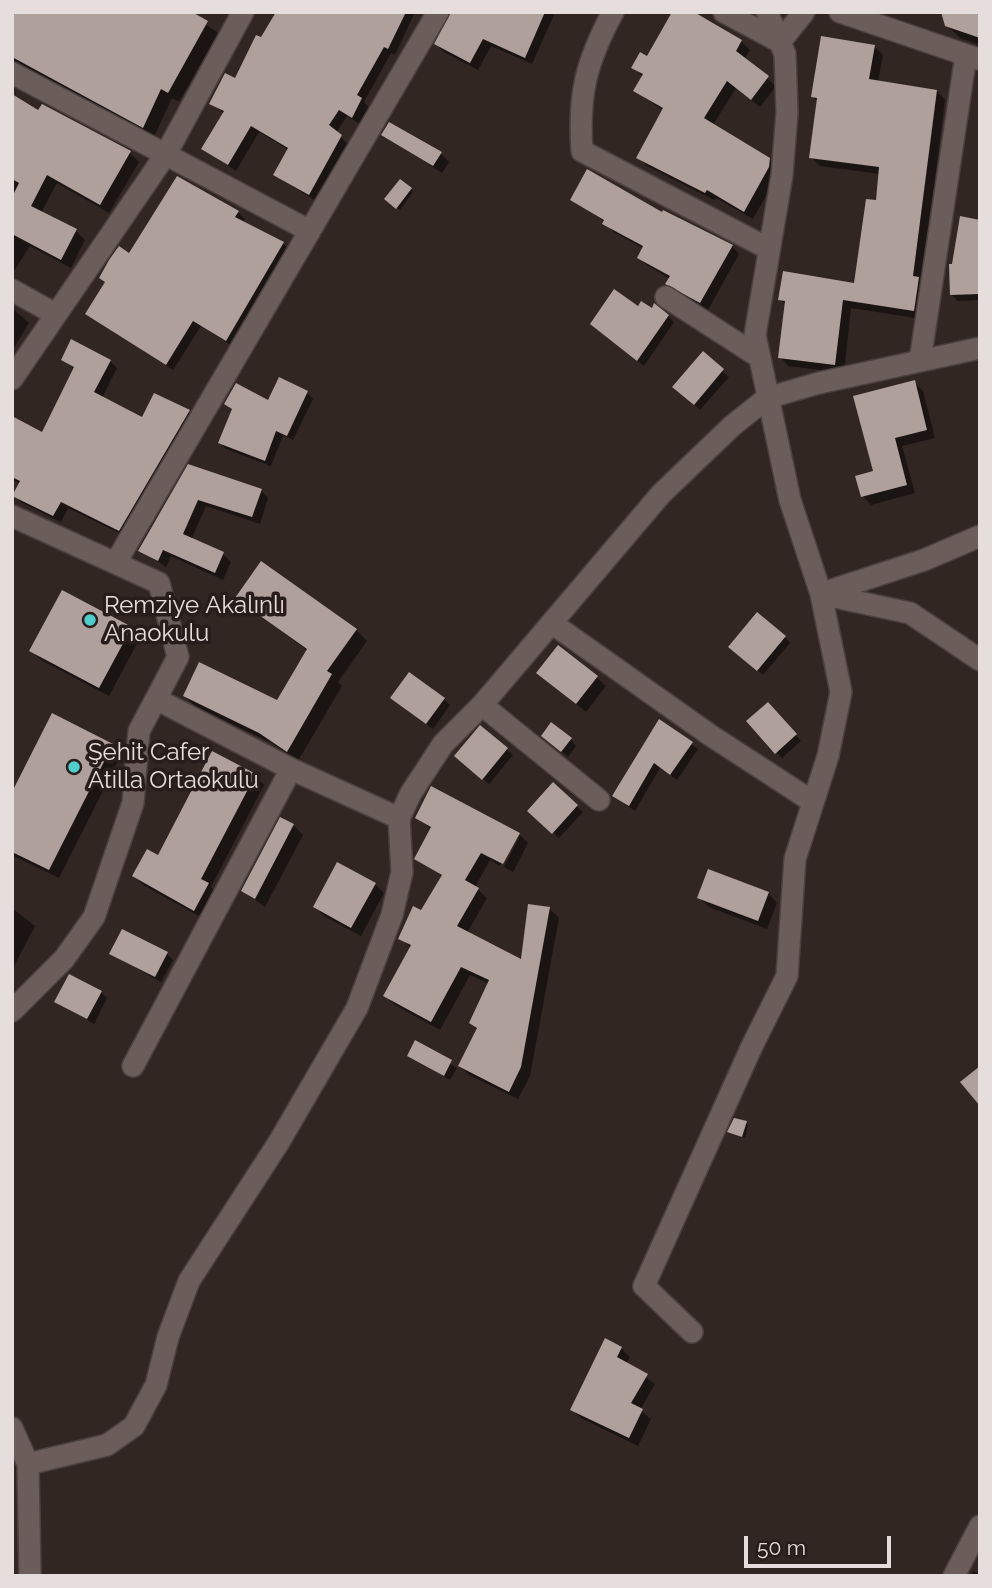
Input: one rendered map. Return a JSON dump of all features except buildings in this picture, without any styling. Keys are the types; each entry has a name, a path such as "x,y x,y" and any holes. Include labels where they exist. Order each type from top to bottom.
{"street":[{"path":"12,379 166,154 243,12"},
{"path":"116,562 438,12"},
{"path":"613,12 594,48 579,109 582,151 769,248"},
{"path":"724,12 780,42"},
{"path":"692,1332 644,1286 752,1046 787,976 795,859 828,756 841,692 821,594 790,500 755,335 782,175 787,112 785,54 767,12"},
{"path":"780,42 804,12"},
{"path":"840,12 973,57 920,361"},
{"path":"12,72 310,231"},
{"path":"12,289 55,314"},
{"path":"666,297 759,357"},
{"path":"28,1464 107,1445 134,1426 156,1385 168,1337 189,1281 279,1142 357,1008 391,915 402,872 399,818 411,793 443,744 482,705 661,494 732,426 767,398 819,383 980,348"},
{"path":"12,516 159,583 178,657 139,731 133,803 93,917 64,959 12,1011"},
{"path":"821,594 923,560 980,536"},
{"path":"821,594 910,612 980,660"},
{"path":"552,624 813,802"},
{"path":"156,699 292,769 399,818"},
{"path":"482,705 599,800"},
{"path":"133,1066 292,769"},
{"path":"12,1428 28,1464 30,1576"},
{"path":"954,1576 980,1526"}],"place":[{"name":"Remziye Akalınlı Anaokulu","path":"90,620"},
{"name":"Şehit Cafer Atilla Ortaokulu","path":"74,767"}]}
